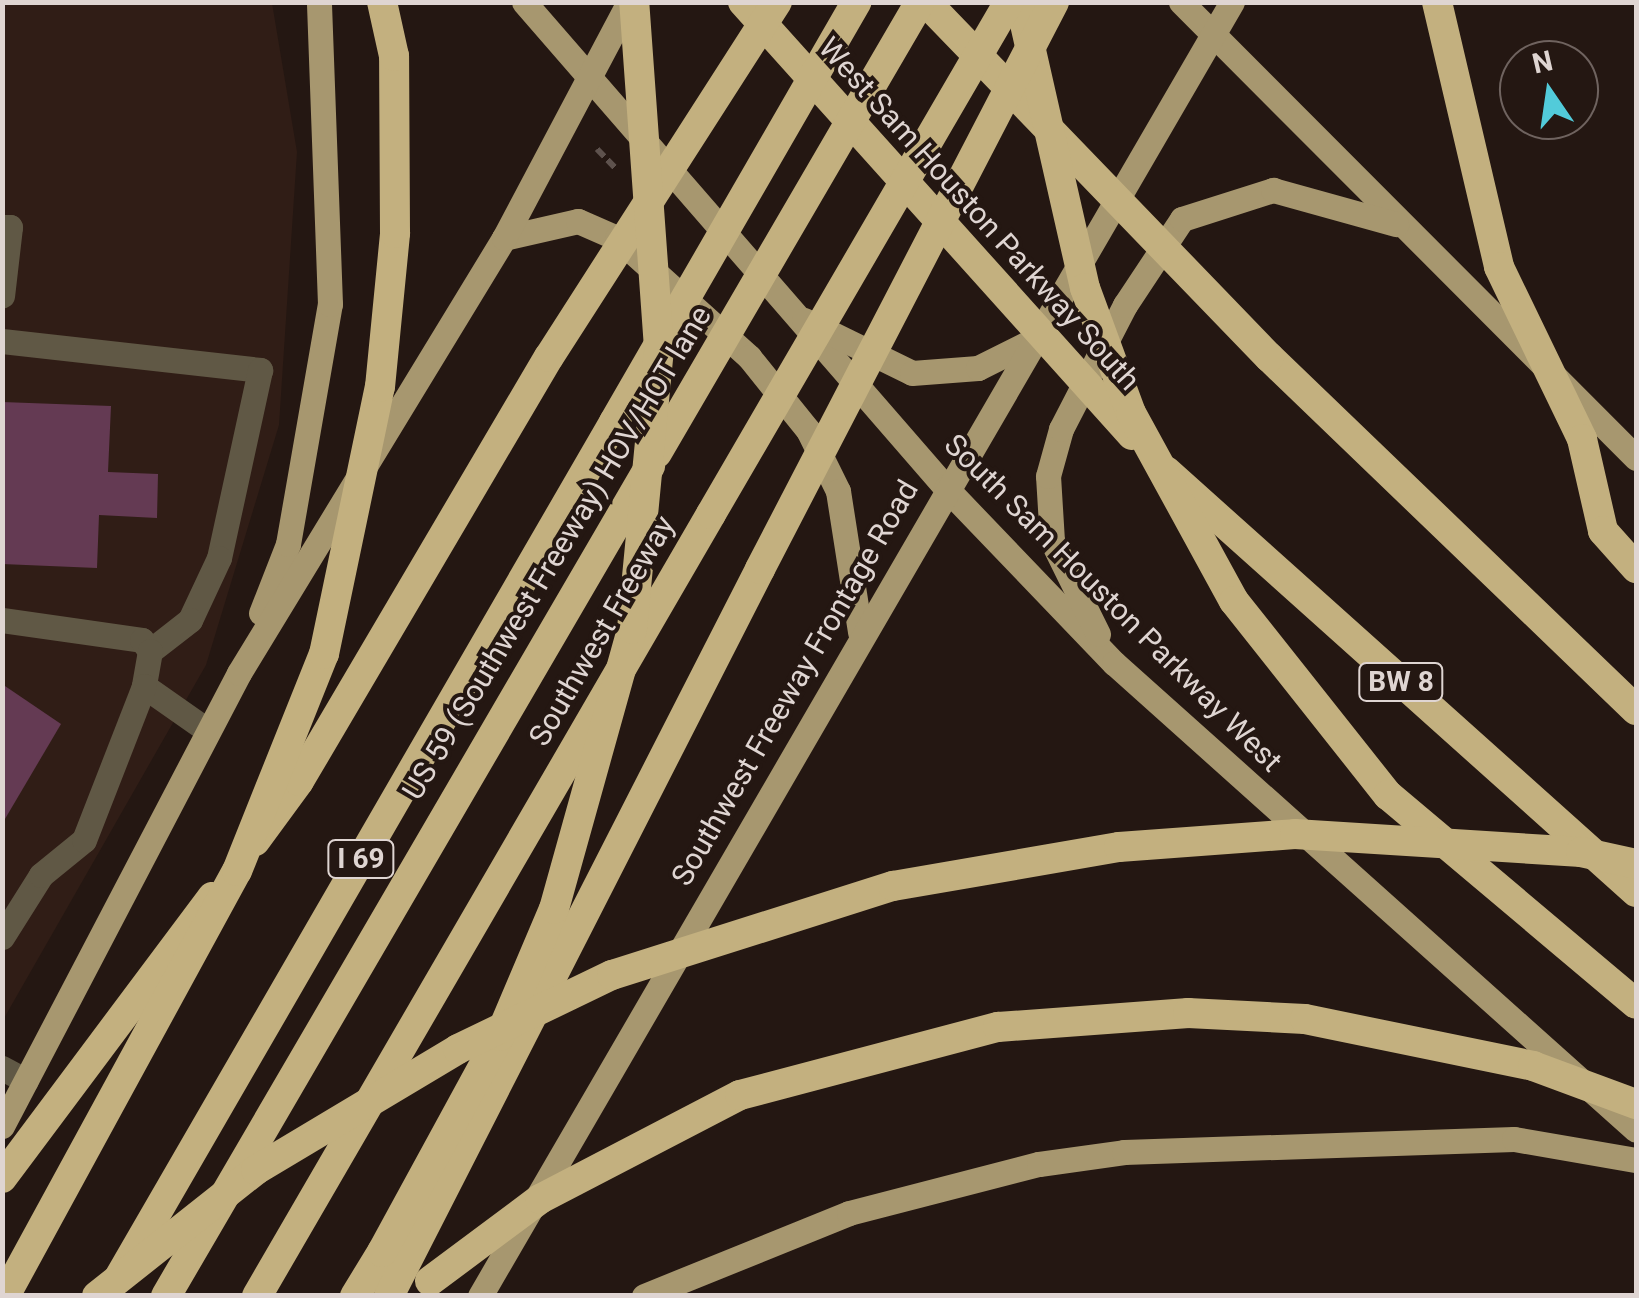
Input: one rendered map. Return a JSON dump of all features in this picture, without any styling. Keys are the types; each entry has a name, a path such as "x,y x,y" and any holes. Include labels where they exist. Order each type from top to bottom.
{"highway":[{"path":"5,1296 237,870 324,654 380,387 395,233 394,56 382,2"},
{"path":"355,1296 462,1110 534,958 621,684 649,514 659,348 631,2"},
{"name":"West Sam Houston Parkway South","path":"743,2 1166,471 1636,892"},
{"path":"2,1178 299,782 549,356 777,2"},
{"name":"I 69","path":"108,1296 856,2"},
{"path":"924,2 1270,357 1636,710"},
{"name":"US 59 (Southwest Freeway) HOV/HOT lane","path":"166,1296 924,2"},
{"name":"Southwest Freeway","path":"256,1296 1009,2"},
{"path":"1020,2 1085,288 1131,413 1234,601 1388,795 1636,1004"},
{"path":"389,1296 1054,2"},
{"path":"1437,2 1499,267 1582,439 1603,530 1636,568"},
{"path":"98,1296 256,1170 488,1034 612,975 892,886 1120,847 1295,834 1580,852 1636,864"},
{"path":"414,1296 540,1199 689,1119 800,1074 998,1026 1188,1013 1305,1018 1533,1066 1636,1104"}],"main road":[{"path":"238,673 288,544 330,304 319,2"},
{"path":"524,2 583,80"},
{"path":"2,1126 238,673 504,238 583,80 631,2"},
{"path":"1181,2 1396,224 1636,458"},
{"name":"Southwest Freeway Frontage Road","path":"480,1296 860,632 1232,2"},
{"name":"South Sam Houston Parkway West","path":"583,80 946,488 1114,663 1636,1130"},
{"path":"1114,663 1063,569 1045,503 1061,429 1124,304 1182,219 1246,192 1274,190 1396,224"},
{"path":"504,238 578,221 617,238 749,357 808,430 838,490 860,632"},
{"path":"790,313 912,373 978,368 1035,338"},
{"path":"644,1296 687,1286 850,1213 1038,1164 1124,1152 1514,1138 1636,1160"}],"lane":[{"path":"2,226 10,227 2,296"},
{"path":"2,340 260,370 219,558 190,620 150,651 144,686 84,840 41,875 2,937"},
{"path":"2,620 130,635 150,651"},
{"path":"144,686 208,731"},
{"path":"2,1068 26,1081"}],"shaded area":[{"path":"3,3 272,3 297,152 279,425 206,665 3,1020"}],"building":[{"path":"2,402 111,406 108,472 158,474 157,518 99,515 97,568 2,564"},
{"path":"2,684 61,724 2,824"}]}
